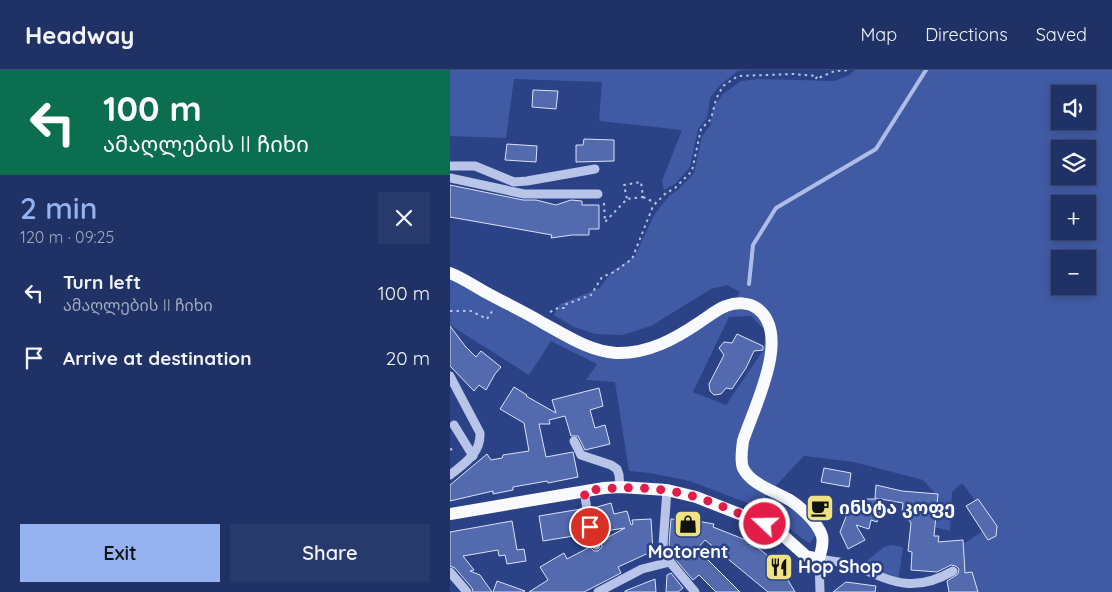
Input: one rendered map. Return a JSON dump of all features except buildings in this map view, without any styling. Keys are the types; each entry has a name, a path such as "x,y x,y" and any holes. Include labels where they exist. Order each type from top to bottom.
{"main road":[{"path":"450,273 570,339 607,352 626,352 668,342 726,306 742,303 758,308 771,329 772,352 766,378 743,441 743,467 746,473 759,484 786,498 810,517 822,534 822,548 819,559 806,556 778,531 765,524 696,497 667,490 620,487 584,491 450,514"}],"street":[{"path":"450,166 475,166 514,182 527,182 595,169"},
{"path":"450,178 524,194 601,197"},
{"path":"450,376 480,433 481,443 473,456 450,475"},
{"path":"454,425 473,456"},
{"path":"574,441 581,455 611,465 617,470 620,487"},
{"path":"667,490 662,545 670,562 695,592"},
{"path":"584,491 590,527 596,545"},
{"path":"820,592 819,559 856,566 884,581 906,589 922,588 942,581 953,571"},
{"path":"598,592 642,569 670,562"},
{"path":"450,572 467,592"}],"path":[{"path":"550,312 558,308 564,308 564,305 591,295 602,277 614,272 632,259 653,206 692,171 701,130 711,119 716,99 723,86 738,76 793,74 817,76 816,79 835,71 850,70"},
{"path":"627,199 624,185 641,182 643,197"},
{"path":"601,197 604,222 627,199 643,197 650,198 656,203"},
{"path":"450,312 472,311 487,319 494,308"}],"shaded area":[{"path":"450,70 749,70 738,71 720,85 710,98 707,118 698,129 690,167 675,184 664,190 662,181 682,130 599,121 602,82 514,79 506,138 450,136"},
{"path":"855,70 1112,70 1112,592 974,592 953,551 993,524 962,483 952,492 950,531 933,527 934,492 923,480 854,462 804,456 765,497 795,511 807,521 816,534 810,543 766,510 690,481 629,471 615,382 586,380 597,364 551,341 529,375 450,325 450,273 582,345 642,350 733,304 740,292 727,285 711,289 651,326 623,335 595,334 574,327 554,315 560,304 600,288 612,271 635,256 654,215 669,196 679,189 694,173 702,136 710,126 714,106 723,94 741,81 758,79 835,81","holes":["751,316 766,331 764,349 726,405 693,392 729,317"]},
{"path":"891,545 903,547 898,581 864,563 884,547"}],"waterway":[{"path":"749,284 753,245 776,208 876,149 926,70"}],"place":[{"name":"ინსტა კოფე","path":"820,508"},
{"name":"Motorent","path":"688,524"},
{"name":"Hop Shop","path":"779,567"}],"route":[{"path":"590,527 584,491 620,487 667,490 696,497 765,524"}]}
